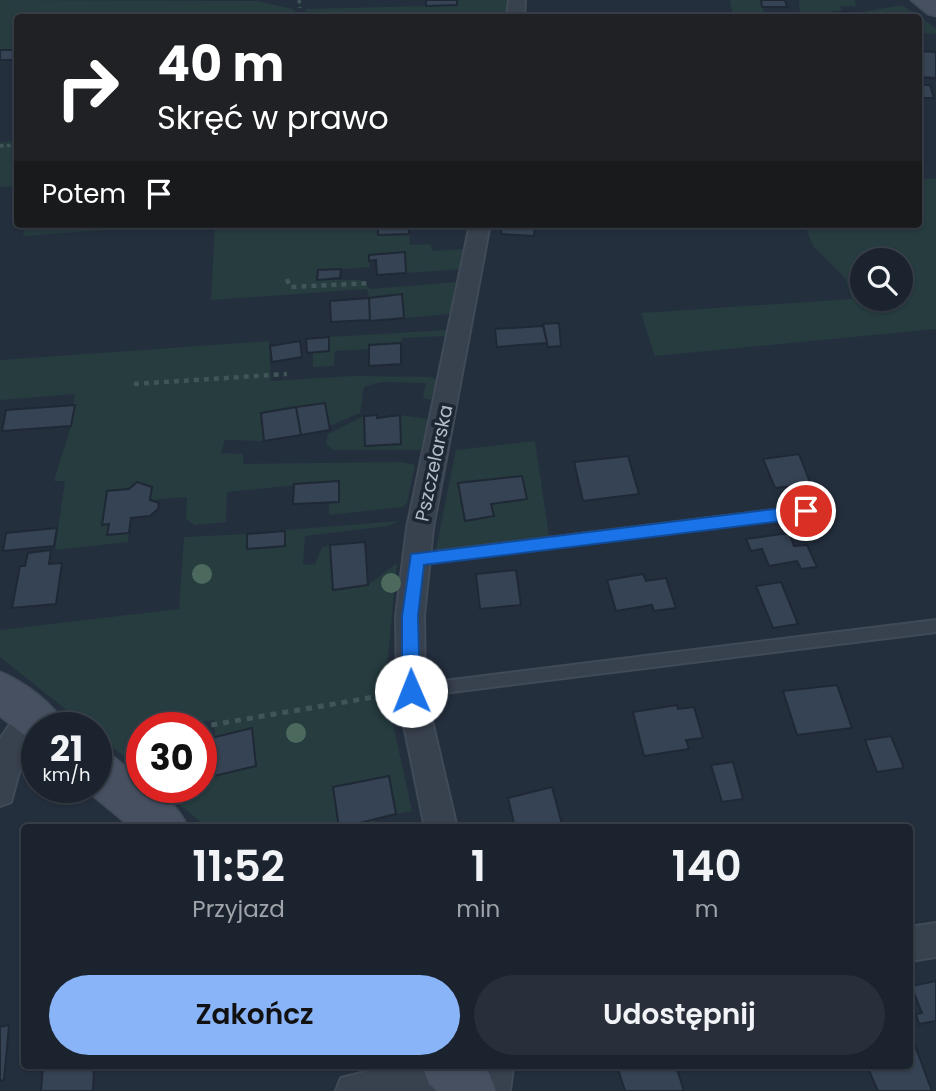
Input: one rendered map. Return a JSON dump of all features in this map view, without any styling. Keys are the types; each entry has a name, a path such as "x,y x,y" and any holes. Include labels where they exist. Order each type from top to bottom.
{"street":[{"path":"923,0 936,9"},
{"name":"Pszczelarska","path":"440,824 411,691 410,616 420,528 479,228"},
{"path":"0,691 25,712"},
{"path":"0,791 11,748 21,739"},
{"path":"112,784 161,824"},
{"path":"913,944 936,940"},
{"path":"354,1091 471,1077"}],"lane":[{"path":"416,559 806,511"},
{"path":"411,691 936,626"}],"path":[{"path":"299,0 300,8"},
{"path":"287,279 290,287 308,288 371,283"},
{"path":"134,384 287,374"},
{"path":"217,724 411,691"}],"green space":[{"path":"0,0 258,1 295,10 295,14 14,14 14,50 0,51"},
{"path":"426,0 427,6 457,5 457,0 510,0 508,14 306,14 306,9 425,6"},
{"path":"730,0 761,0 764,14 732,14"},
{"path":"799,0 855,0 856,6 840,6 842,13 800,14"},
{"path":"902,5 915,14 858,14"},
{"path":"922,19 936,28 936,34 922,33"},
{"path":"14,141 14,186 0,187 0,142"},
{"path":"936,178 936,329 655,356 641,313 850,299 850,311 913,311 913,248 850,248 850,293 845,278 813,246 806,228 922,228 922,180"},
{"path":"24,228 133,228 23,236"},
{"path":"215,228 378,228 378,235 409,234 410,245 431,244 432,251 465,249 462,269 406,273 405,253 369,255 370,267 318,271 318,280 360,280 371,289 456,282 450,314 404,318 402,295 369,298 367,289 211,300"},
{"path":"447,330 446,336 402,338 401,343 370,345 370,349 335,351 334,366 313,367 313,353 329,351 329,337"},
{"path":"269,341 271,381 353,376 432,377 437,381 432,400 423,398 426,383 380,382 364,387 360,413 329,426 325,403 261,413 264,441 225,440 221,453 243,454 243,464 401,462 415,465 407,503 402,507 329,515 329,502 339,481 227,492 226,522 195,525 186,519 187,497 150,500 152,487 137,482 129,489 107,491 103,524 109,524 108,535 129,533 128,542 55,550 65,481 54,481 71,426 75,394 0,400 0,360"},
{"path":"400,415 428,419 421,450 333,450 326,443 328,434 364,416 365,446"},
{"path":"535,441 550,543 434,559 456,450"},
{"path":"400,521 388,526 305,536 303,565 315,564 322,547 330,545 333,590 368,585 397,563 385,687 412,811 396,814 389,776 333,788 374,819 375,824 203,824 178,803 217,803 217,775 256,766 252,728 217,737 217,712 126,712 126,758 112,747 112,712 69,712 0,657 0,630 179,609 184,537 247,534 247,549 285,546 285,530"}],"building":[{"path":"426,0 457,0 457,5 426,6"},
{"path":"761,0 785,0 787,7 762,7"},
{"path":"842,12 857,14 828,14"},
{"path":"0,50 14,50 14,60 0,60"},
{"path":"922,51 936,52 936,78 922,77"},
{"path":"922,85 930,85 934,98 922,98"},
{"path":"378,228 409,228 409,234 378,235"},
{"path":"502,228 535,228 534,236 501,234"},
{"path":"405,252 406,273 377,275 376,260 369,261 369,255"},
{"path":"341,269 340,278 317,280 318,270"},
{"path":"402,294 404,318 370,321 369,298"},
{"path":"369,298 370,320 331,322 330,301"},
{"path":"559,323 561,346 548,347 543,324"},
{"path":"543,326 547,343 497,347 495,329"},
{"path":"329,337 329,351 307,353 306,339"},
{"path":"300,341 302,357 272,362 270,346"},
{"path":"401,343 401,364 369,366 369,345"},
{"path":"325,403 330,430 301,435 296,407"},
{"path":"75,405 71,426 2,431 6,410"},
{"path":"296,407 301,435 264,441 261,413"},
{"path":"377,415 377,418 400,415 401,444 365,446 364,416"},
{"path":"799,454 813,490 804,491 802,485 775,488 763,459"},
{"path":"628,456 639,494 583,501 574,462"},
{"path":"522,476 527,499 491,504 494,516 465,521 458,483"},
{"path":"339,481 339,502 293,504 294,484"},
{"path":"137,482 152,487 150,500 159,503 158,509 150,516 131,518 129,533 107,535 109,524 102,525 107,491 129,489"},
{"path":"57,528 54,546 3,551 6,533"},
{"path":"285,531 285,546 247,549 247,534"},
{"path":"789,533 794,546 807,545 817,567 801,569 797,561 769,566 762,549 751,551 746,539"},
{"path":"365,542 368,585 333,590 330,545"},
{"path":"51,550 49,564 62,563 56,604 12,608 20,566 25,566 28,553"},
{"path":"516,570 521,605 480,609 476,574"},
{"path":"643,574 646,581 666,578 676,608 654,611 652,605 616,611 607,580"},
{"path":"781,582 798,624 773,628 756,586"},
{"path":"837,685 852,728 797,735 783,691"},
{"path":"677,705 678,709 694,707 703,738 686,740 689,749 644,756 633,712"},
{"path":"252,728 256,766 217,775 217,737"},
{"path":"891,736 904,768 877,772 865,740"},
{"path":"733,762 743,799 722,802 711,765"},
{"path":"389,776 396,814 355,824 338,824 333,787"},
{"path":"552,787 562,824 514,824 508,798"},
{"path":"936,981 936,1021 919,1024 916,1014 922,1013 913,986"},
{"path":"9,1025 4,1080 0,1081 0,1027"},
{"path":"913,1040 932,1091 878,1091 868,1069 913,1069"},
{"path":"43,1069 94,1069 93,1091 41,1091"},
{"path":"618,1069 677,1069 684,1091 625,1091"}],"route":[{"path":"411,691 410,616 416,559 806,511"}]}
